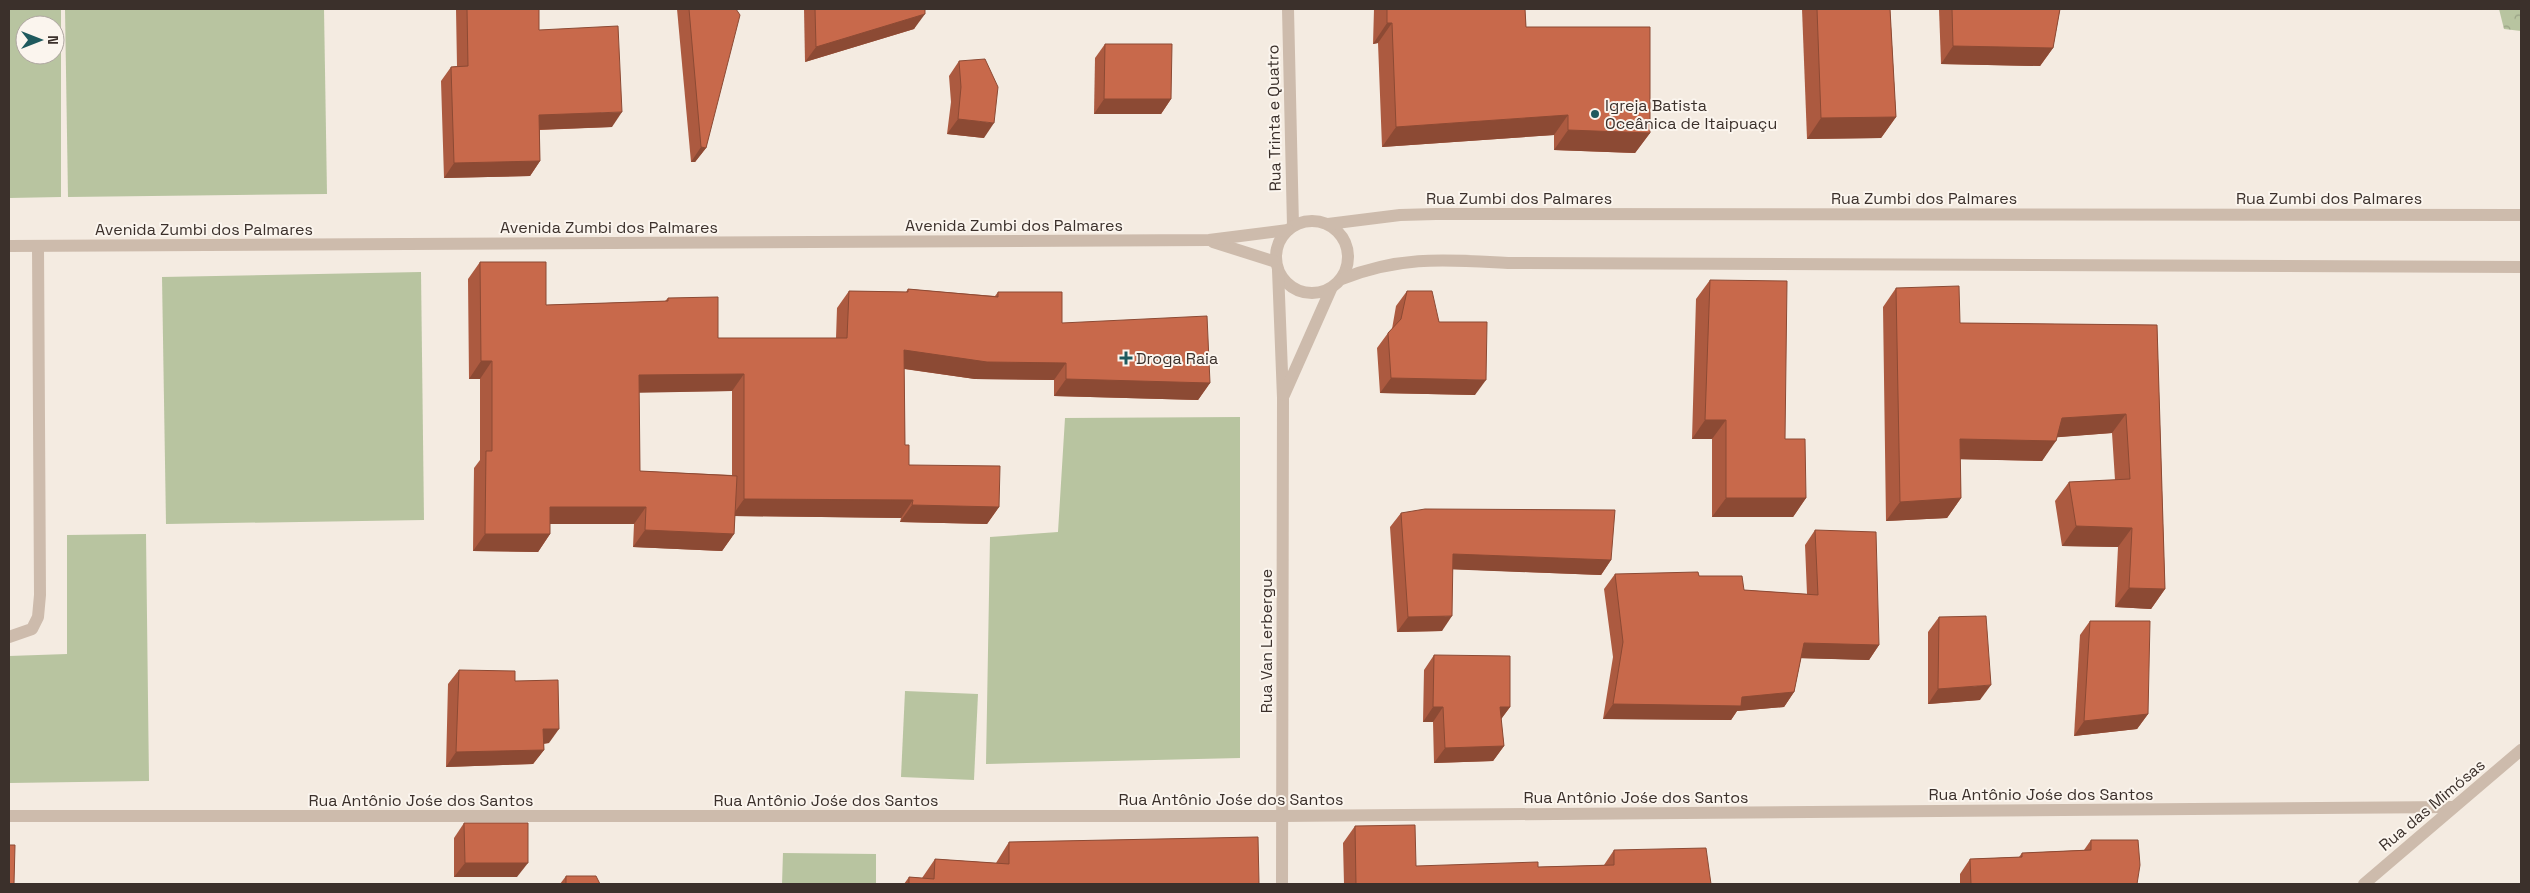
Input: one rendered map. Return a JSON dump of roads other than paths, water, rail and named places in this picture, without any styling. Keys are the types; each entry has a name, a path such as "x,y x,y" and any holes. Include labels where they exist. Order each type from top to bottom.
{"street":[{"name":"Rua Trinta e Quatro","path":"1288,9 1290,228"},
{"name":"Rua Zumbi dos Palmares","path":"1328,224 1400,215 1436,214 2521,215"},
{"path":"1209,240 1290,228 1310,220 1328,224 1341,234 1347,248 1348,264 1342,279"},
{"path":"1290,228 1280,241 1277,266 1284,281 1294,289 1306,294 1318,294 1331,289 1342,279 1370,268 1428,260 1521,263 2521,267"},
{"path":"1209,240 1277,266"},
{"name":"Avenida Zumbi dos Palmares","path":"9,246 1209,240"},
{"path":"9,637 32,629 38,617 40,595 38,246"},
{"name":"Rua Van Lerbergue","path":"1277,266 1283,398 1282,884"},
{"name":"Rua Van Lerbergue","path":"1283,398 1331,289"},
{"name":"Rua das Mimósas","path":"2364,884 2521,750"},
{"name":"Rua Antônio Jośe dos Santos","path":"9,816 1282,816 2453,807"}],"place":[{"name":"Igreja Batista Oceânica de Itaipuaçu","path":"1595,114"},
{"name":"Droga Raia","path":"1126,358"}]}
